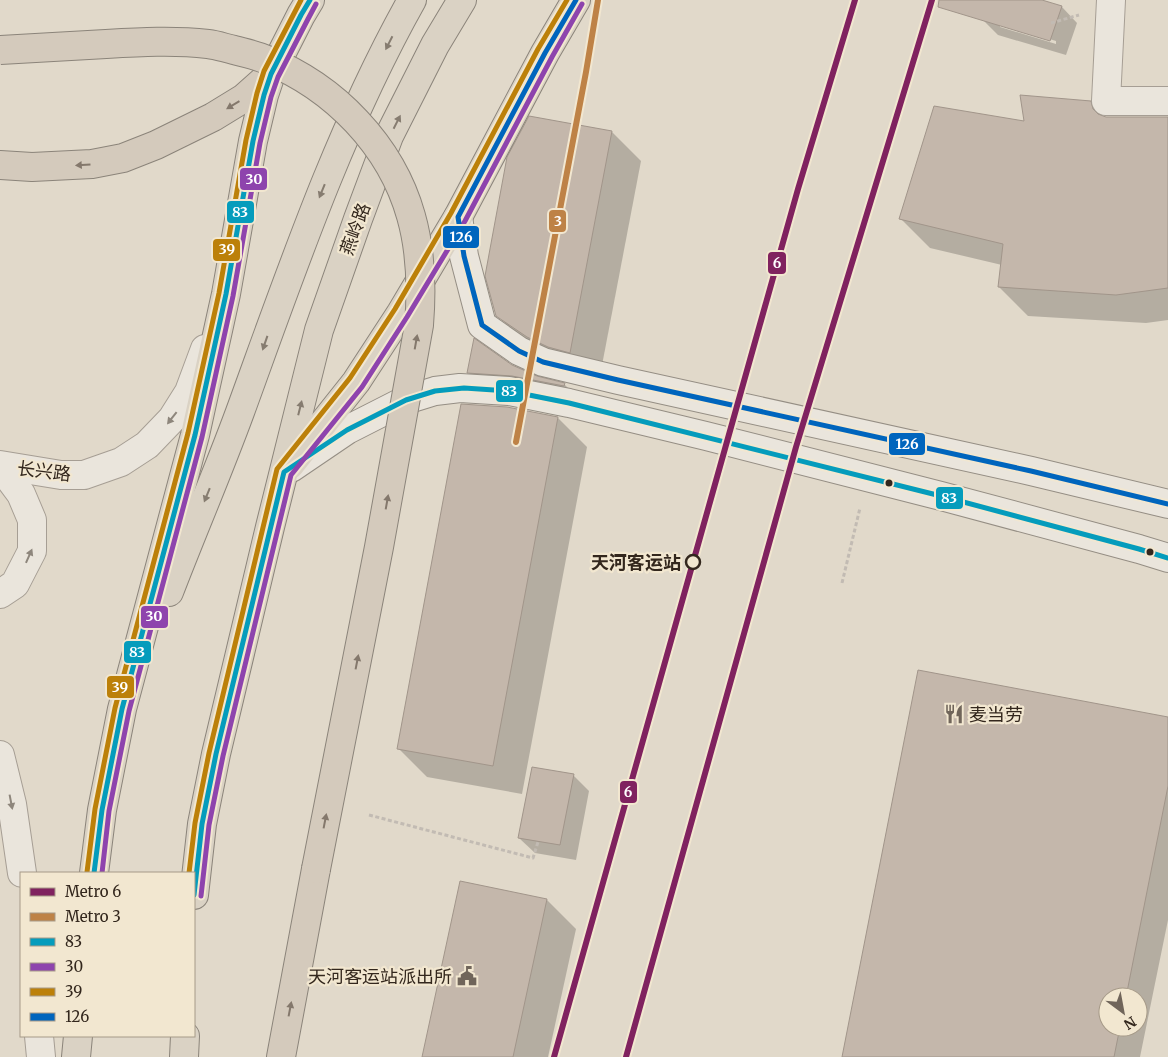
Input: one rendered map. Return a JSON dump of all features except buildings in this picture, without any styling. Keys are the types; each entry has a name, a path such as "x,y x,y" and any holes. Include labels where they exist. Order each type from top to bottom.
{"highway":[{"path":"94,872 102,810 122,709 195,436 226,294 253,142 264,95 271,74 310,0"},
{"path":"122,709 239,414 308,226 334,162 369,83 412,0"},
{"name":"燕岭路","path":"195,886 202,824 216,754 319,330 358,219 390,136 435,45 462,0"},
{"path":"284,472 356,382 401,313 458,217 545,53 576,0"},
{"path":"0,50 145,42 181,42 210,44 265,59 314,85 336,101 355,120 371,138 387,162 401,189 411,215 420,267 420,324 281,1057"},
{"path":"0,166 32,167 92,164 124,158 156,145 213,117 244,98 271,74"},
{"path":"76,1057 78,1037"},
{"path":"184,1057 185,1037"}],"main road":[{"path":"1111,0 1106,101 1168,101"},
{"path":"458,217 464,256 482,325 519,351 543,362 1031,471 1168,504"},
{"name":"长兴路","path":"0,466 61,476 84,475 121,462 147,445 172,419 189,392 226,294"},
{"path":"539,397 543,362"},
{"path":"284,472 347,430 406,400 435,391 460,388 509,391 569,403 867,477 1168,558"},
{"path":"0,466 21,494 32,520 32,551 15,584 0,594"},
{"path":"0,755 12,804 22,872"},
{"path":"39,1037 41,1057"}],"path":[{"path":"842,583 867,477"},
{"path":"369,815 533,858 538,842"}],"metro line":[{"name":"3","path":"516,442 598,0"},
{"name":"6","path":"554,1057 798,189 855,0"},
{"name":"6","path":"626,1057 796,447 932,0"}],"transit line":[{"name":"39","path":"87,872 95,809 115,708 188,433 219,293 246,140 257,93 264,71 301,0"},
{"name":"83","path":"94,872 102,810 122,709 195,435 226,294 253,141 264,95 271,74 310,0"},
{"name":"39","path":"189,872 195,823 209,753 277,469 350,378 395,309 451,213 538,49 567,0"},
{"name":"126","path":"576,0 545,53 458,217 464,256 482,325 519,351 543,362 1031,471 1168,504"},
{"name":"30","path":"102,872 109,811 129,711 202,437 233,296 260,143 271,97 278,77 316,4"},
{"name":"30","path":"201,896 209,825 223,756 291,475 362,387 407,317 465,221 582,4"},
{"name":"83","path":"195,886 202,824 216,754 284,472 347,430 406,400 435,391 464,388 509,391 569,403 941,496 1168,558"}],"place":[{"name":"天河客运站","path":"693,562"},
{"name":"麦当劳","path":"954,714"},
{"name":"天河客运站派出所","path":"467,976"}]}
